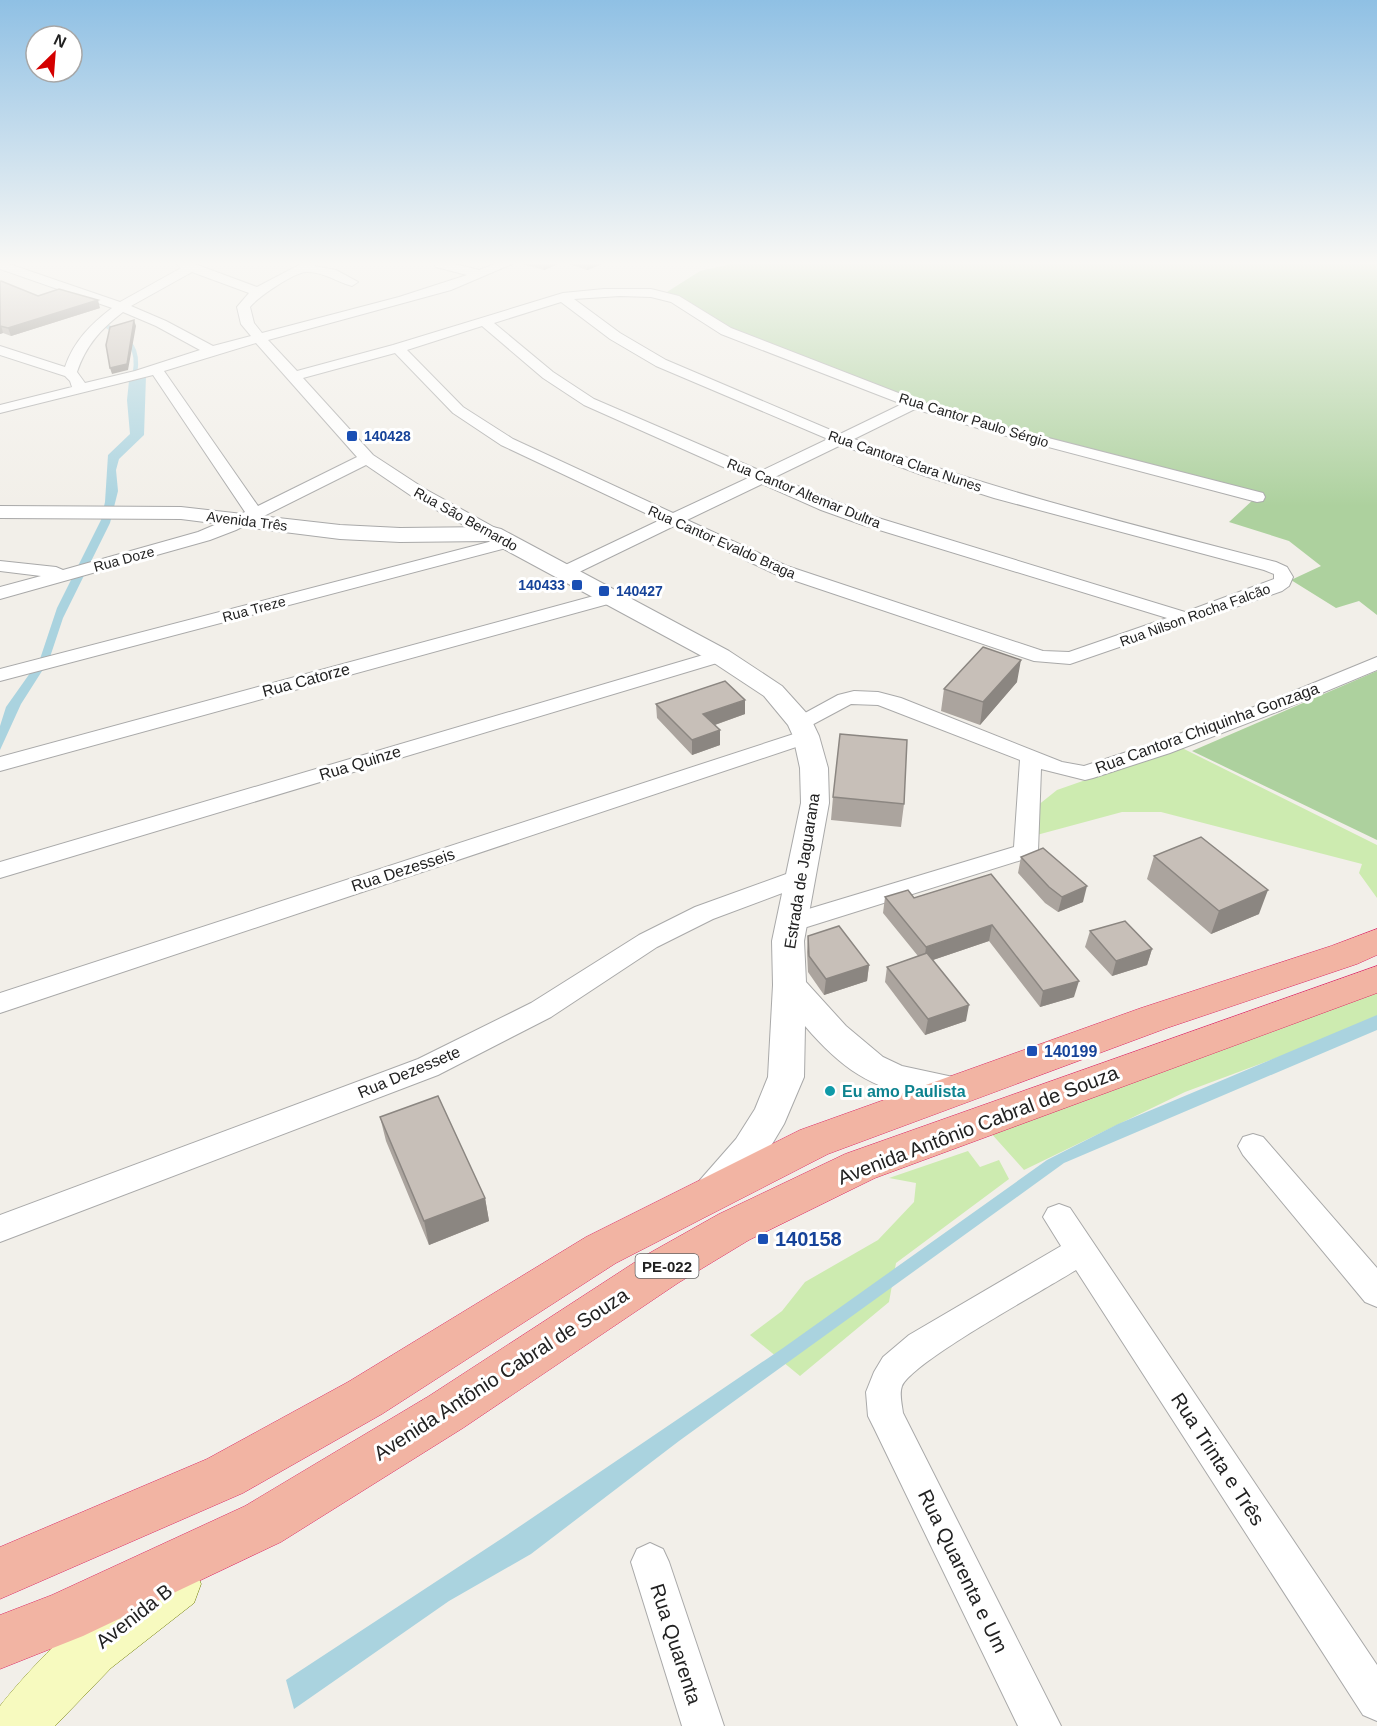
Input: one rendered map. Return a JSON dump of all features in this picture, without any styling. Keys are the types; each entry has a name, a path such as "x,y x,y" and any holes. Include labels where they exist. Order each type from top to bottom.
{"highway":[{"name":"PE-022","path":"0,1573 225,1476 365,1398 601,1250 814,1142 1154,1018 1344,955 1377,941"},
{"name":"Avenida Antônio Cabral de Souza","path":"0,1642 64,1617 263,1524 446,1412 662,1269 734,1227 860,1166 1377,979"},
{"path":"0,1558 73,1540"}],"main road":[{"name":"Avenida B","path":"20,1726 81,1658 137,1611 263,1524"}],"street":[{"path":"69,372 73,356 83,345"},
{"path":"201,345 211,351"},
{"path":"0,409 80,390 235,345"},
{"name":"Rua São Bernardo","path":"265,345 367,458 411,488 500,538 720,656 773,691 803,729"},
{"name":"Rua Cantor Paulo Sérgio","path":"294,376 409,345"},
{"name":"Rua Cantor Altemar Dultra","path":"510,345 570,392 762,478 869,521 1185,618"},
{"name":"Rua Cantora Clara Nunes","path":"630,345 662,363 840,439 928,472 1270,566"},
{"name":"Rua Cantor Paulo Sérgio","path":"761,345 914,404 989,427 1257,497"},
{"name":"Rua Cantor Evaldo Braga","path":"398,348 458,410 507,442 781,570 1041,657 1057,659 1083,654"},
{"path":"0,350 69,372 77,379 80,390"},
{"path":"156,369 250,516"},
{"path":"565,572 914,404"},
{"name":"Rua Doze","path":"0,593 204,536 250,516 367,458"},
{"name":"Avenida Três","path":"0,512 135,512 250,516 340,532 500,538"},
{"name":"Rua Treze","path":"0,675 500,538"},
{"path":"0,566 70,573"},
{"name":"Rua Nilson Rocha Falcão","path":"1083,654 1275,587 1283,582 1284,576 1281,571 1270,566"},
{"name":"Rua Catorze","path":"9,761 612,597"},
{"name":"Rua Quinze","path":"0,870 720,656"},
{"name":"Rua Cantora Chiquinha Gonzaga","path":"803,729 850,697 870,696 894,702 1071,771 1095,771 1272,707 1377,663"},
{"name":"Estrada de Jaguarana","path":"713,1192 749,1150 771,1114 786,1077 790,985 788,940 816,795 814,768 803,729"},
{"name":"Rua Dezesseis","path":"0,1003 803,729"},
{"path":"791,922 1026,851 1031,757"},
{"name":"Rua Dezessete","path":"0,1228 428,1067 541,1010 648,941 704,913 800,878"},
{"path":"790,985 856,1056 884,1073 912,1083 954,1090"},
{"path":"1253,1146 1377,1292"},
{"name":"Rua Trinta e Três","path":"1059,1217 1377,1701"},
{"name":"Rua Quarenta e Um","path":"1040,1726 886,1416 881,1399 884,1381 898,1364 921,1346 1081,1251"},
{"name":"Rua Quarenta","path":"650,1562 703,1726"}],"green space":[{"path":"768,345 1377,345 1377,615 1359,601 1336,608 1291,580 1321,566 1289,541 1229,522 1254,499 911,404"},
{"path":"1377,671 1377,840 1192,751"},
{"path":"1180,747 1377,845 1377,898 1359,873 1362,864 1161,812 1122,812 1033,836 1037,806 1057,790"},
{"path":"1377,987 1377,1020 1185,1092 1024,1170 989,1131"},
{"path":"968,1151 980,1167 999,1160 1009,1179 896,1263 889,1302 800,1376 750,1335 782,1311 805,1282 878,1240 914,1202 916,1183 889,1178"}],"water":[{"path":"146,376 144,435 119,459 116,470 118,491 110,523 63,618 49,660 21,704 0,750 0,726 6,707 40,659 57,608 101,520 105,502 108,455 130,434 127,400 129,381"},
{"path":"1377,1015 1377,1030 1064,1163 679,1441 531,1554 449,1601 294,1709 286,1680 504,1537 783,1348 1047,1160 1118,1124"}],"building":[{"path":"106,345 130,345 127,364 110,368"},
{"path":"983,647 1021,660 983,702 944,689"},
{"path":"725,681 745,700 703,714 720,730 692,740 656,704"},
{"path":"840,734 907,740 904,804 833,797"},
{"path":"1201,837 1268,890 1219,911 1154,856"},
{"path":"1043,848 1087,886 1062,897 1049,887 1021,857"},
{"path":"991,874 1079,981 1043,991 992,925 926,947 885,897 908,890 914,898"},
{"path":"1125,921 1152,949 1116,961 1090,931"},
{"path":"839,926 869,965 826,979 809,956 808,936"},
{"path":"927,953 969,1005 928,1019 887,967"},
{"path":"438,1096 485,1198 424,1221 380,1117"}],"waterway":[{"path":"130,345 135,355 135,373"}],"place":[{"name":"140428","path":"352,436"},
{"name":"140433","path":"577,585"},
{"name":"140427","path":"604,591"},
{"name":"140199","path":"1032,1051"},
{"name":"Eu amo Paulista","path":"830,1091"},
{"name":"140158","path":"763,1239"}]}
